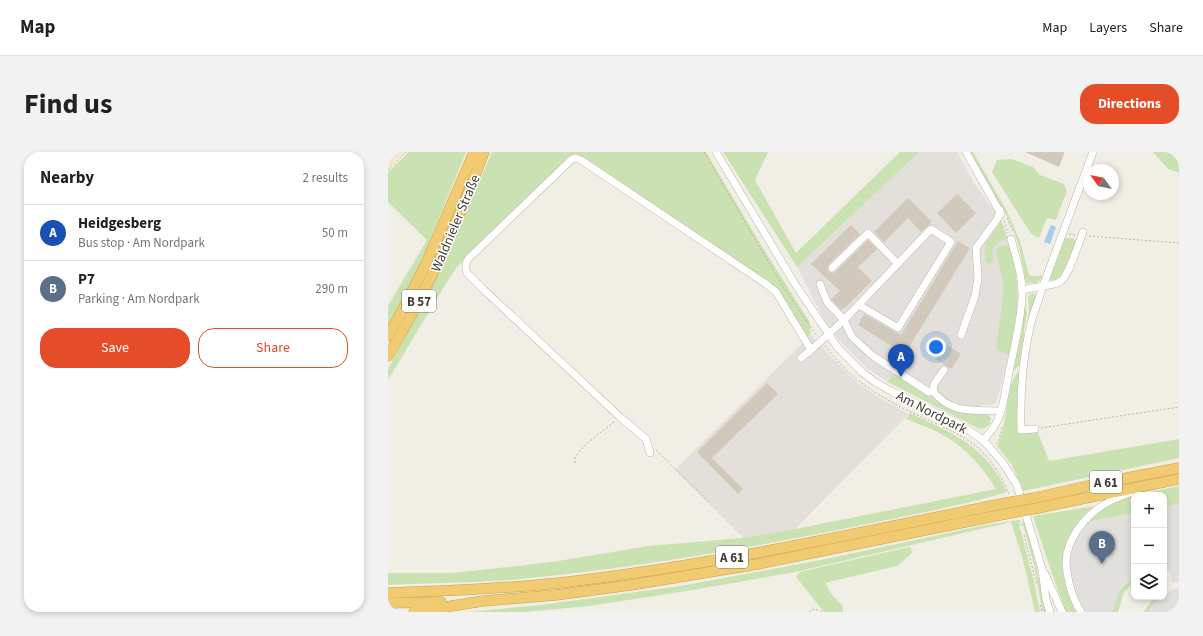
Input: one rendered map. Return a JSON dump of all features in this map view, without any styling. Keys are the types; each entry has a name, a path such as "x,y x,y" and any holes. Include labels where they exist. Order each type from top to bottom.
{"highway":[{"name":"Waldnieler Straße","path":"388,336 425,266 474,152"},
{"name":"Waldnieler Straße","path":"388,356 410,320 447,245 484,152"},
{"name":"A 61","path":"388,593 558,583 688,565 778,549 1179,468"},
{"name":"A 61","path":"388,603 483,601 631,585 758,564 1179,479"},
{"path":"414,612 483,601"}],"street":[{"name":"Am Nordpark","path":"716,152 795,284 838,348 862,372 876,382 891,391 961,425 983,440 1003,463 1017,485 1042,569 1062,612"},
{"path":"961,334 975,296 978,278 976,248 1001,213 966,152"},
{"path":"1035,429 1021,430 1020,400 1023,367 1030,325 1093,152"},
{"path":"653,452 646,439 620,417 484,290 467,273 466,270 466,263 469,258 572,159 575,158 581,160 766,284 776,292 811,350"},
{"path":"801,358 844,320 931,230 951,242 898,328 859,305"},
{"path":"832,268 868,233 898,264"},
{"path":"1022,290 1055,285 1062,281 1068,272 1082,233"},
{"path":"983,440 993,428 1000,411 1018,331 1022,290 1011,239"},
{"path":"820,284 827,302 844,320 852,337 873,356 929,392 933,391"},
{"path":"944,370 934,384 933,391 939,399 954,408 1000,411"},
{"path":"1081,612 1076,604 1072,592 1066,566 1069,545 1076,532 1092,514 1105,503 1166,481"},
{"name":"Am Nordpark","path":"1042,569 1046,600 1050,612"}],"path":[{"path":"388,170 406,152"},
{"path":"1001,213 1011,239"},
{"path":"1062,234 1082,233 1179,242"},
{"path":"1035,429 1179,407"},
{"path":"576,463 575,460 583,447 620,417"},
{"path":"653,452 710,503"},
{"path":"985,454 1002,477 1011,499"},
{"path":"1020,520 1022,528"},
{"path":"1024,535 1037,586"},
{"path":"1039,599 1042,612"},
{"path":"809,612 816,609 822,612"}],"shaded area":[{"path":"388,152 404,152 388,168"},
{"path":"919,152 957,152 975,185 1002,221 1009,244 1018,293 1015,330 998,397 995,404 981,405 978,428 888,382 868,369 839,340 826,323 797,267"},
{"path":"807,264 820,278 813,284 826,308 835,316 832,320 822,309 800,270"},
{"path":"853,315 859,321 857,325 900,352 891,377 868,361 843,339 840,331"},
{"path":"811,335 858,383 878,397 909,414 795,529 743,538 675,470"},
{"path":"1179,504 1179,582 1172,583 1170,571 1167,572 1167,506"},
{"path":"1131,514 1131,580 1121,587 1112,612 1077,612 1073,605 1063,572 1069,570 1069,558 1073,544 1087,522"},
{"path":"1179,588 1179,612 1149,612 1153,604 1158,600 1167,600 1167,594 1173,589"}],"green space":[{"path":"409,152 466,152 418,270 388,326 388,306 427,240 388,202 388,172"},
{"path":"492,152 706,152 761,245 809,321 811,333 807,339 783,301 751,273 577,154 569,156 457,267 388,380 388,369 418,314 461,225"},
{"path":"723,152 768,152 755,180 796,253 900,152 919,152 797,267"},
{"path":"969,152 973,152 1007,211 1020,241 1029,275 1043,276 1037,283 1026,283 1019,246 1012,227 1006,214"},
{"path":"1153,152 1179,152 1179,173 1168,169"},
{"path":"1012,159 1033,167 1040,175 1064,184 1067,191 1056,220 1047,218 1039,238 1031,234 992,172 997,160"},
{"path":"1001,221 1008,239 996,244 993,250 994,262 987,264 985,256 986,244"},
{"path":"1065,238 1073,238 1076,241 1069,266 1062,276 1057,280 1051,281 1049,279 1061,243"},
{"path":"1009,244 1016,274 1017,308 1009,355 997,349 996,345 1003,298 1003,282 997,256 997,248"},
{"path":"1033,293 1037,297 1026,334 1029,311 1028,296"},
{"path":"1025,305 1027,312 1024,331 1025,344 1021,364 1012,372"},
{"path":"1019,371 1018,432 1037,430 1049,461 1179,439 1179,458 1023,491 1012,465 997,446 1001,438 1011,385 1014,377"},
{"path":"893,373 946,408 959,412 988,414 991,419 989,424 983,429 978,428 888,382"},
{"path":"910,413 967,443 989,463 1007,492 950,507 853,527 725,551 640,564 554,576 511,580 388,585 388,573 453,573 552,562 649,546 743,538 996,489 980,466 966,452 951,440 929,428 906,419"},
{"path":"1179,486 1179,504 1167,506 1167,492 1150,492"},
{"path":"1131,496 1131,514 1087,522 1104,507"},
{"path":"1095,506 1066,546 1063,557 1063,572 1073,605 1077,612 1066,612 1033,516"},
{"path":"1018,520 1040,612 1035,612 1023,560 1011,522 795,572 693,590 589,606 525,612 467,612 541,605 681,586 821,560 981,526"},
{"path":"1022,521 1024,521 1034,556 1046,612 1043,612 1042,609 1034,565"},
{"path":"909,547 912,549 911,554 897,566 826,583 831,593 843,606 843,612 824,612 796,577 800,572"},
{"path":"1131,580 1131,585 1124,592 1118,612 1112,612 1117,596 1125,584"},
{"path":"1153,600 1159,600 1153,604 1149,612 1143,612"}],"water":[{"path":"1051,225 1056,227 1050,244 1044,242"}],"building":[{"path":"1025,152 1064,152 1064,154 1059,167"},
{"path":"957,194 976,213 956,233 937,213"},
{"path":"908,198 932,222 921,232 908,218 884,242 874,232"},
{"path":"851,225 860,234 829,264 827,269 829,272 835,272 868,240 877,249 858,267 872,281 844,309 843,308 841,310 831,299 840,291 811,264"},
{"path":"958,241 970,248 898,365 895,363 901,352 858,325 864,314 901,335"},
{"path":"945,344 961,354 951,369 935,359"},
{"path":"767,383 778,394 712,458 743,489 738,494 697,452"}],"place":[{"name":"Heidgesberg","path":"901,377"},
{"name":"P7","path":"1102,564"}]}
